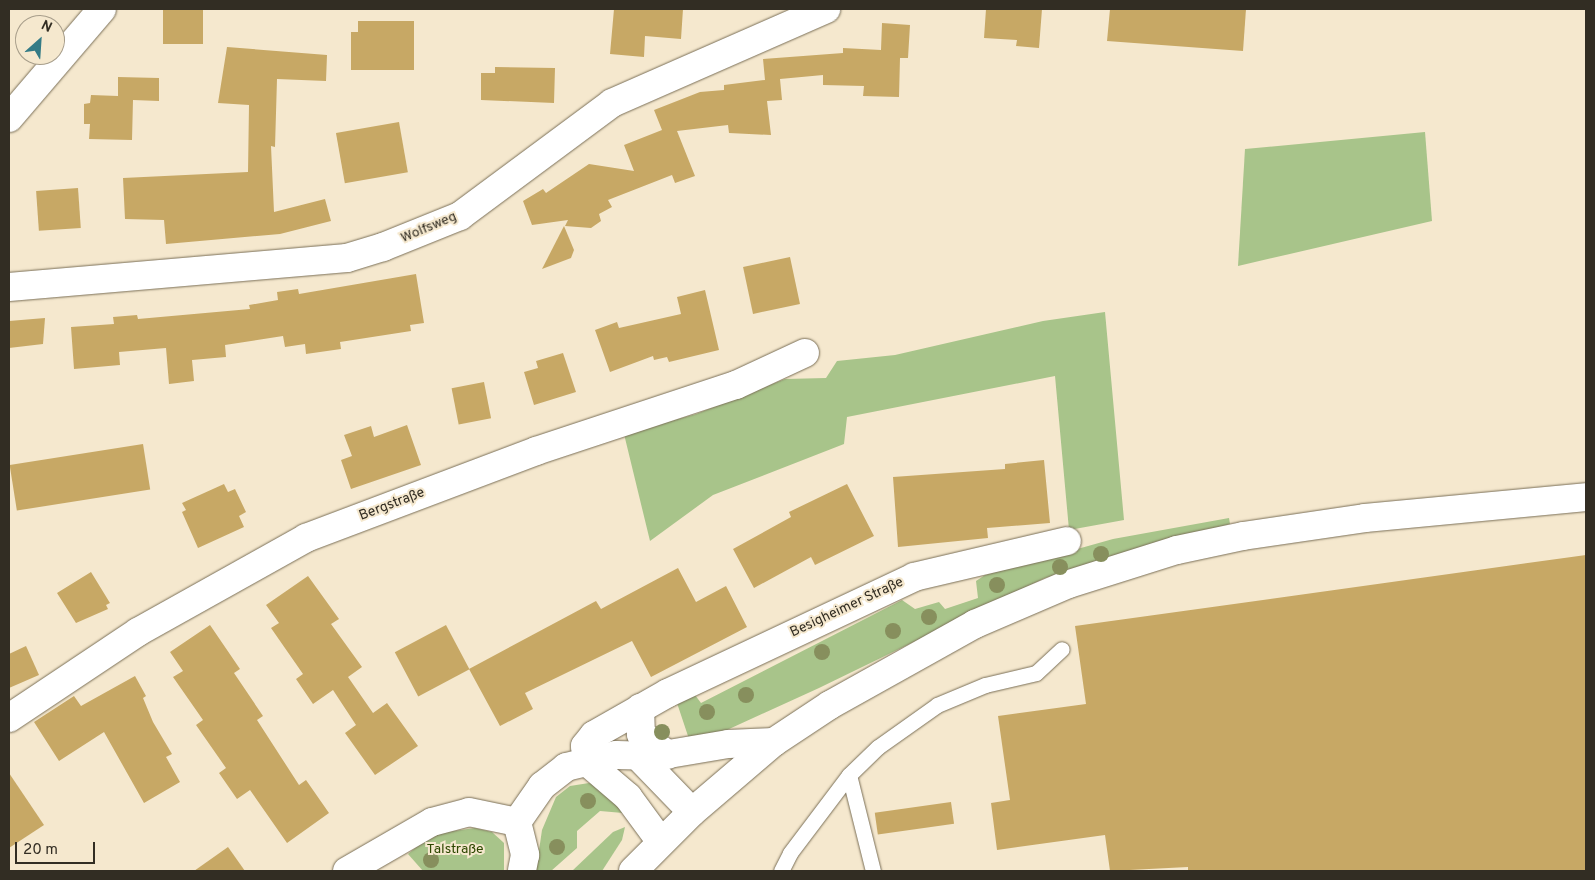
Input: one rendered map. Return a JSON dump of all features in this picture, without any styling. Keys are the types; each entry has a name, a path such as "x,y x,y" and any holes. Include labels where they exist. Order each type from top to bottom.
{"street":[{"path":"9,118 102,9"},
{"name":"Wolfsweg","path":"9,288 347,258 384,247 460,216 612,103 826,9"},
{"name":"Bergstraße","path":"9,718 138,632 306,538 536,451 736,385 805,353"},
{"path":"633,871 692,812 774,742 888,670 975,624 1069,584 1177,550 1365,518 1586,497"},
{"name":"Besigheimer Straße","path":"587,762 585,746 594,735 640,708 914,577 1066,541"},
{"path":"640,708 641,734 668,755"},
{"path":"517,822 552,775 587,762 637,755 668,755 728,744 774,742"},
{"path":"637,755 692,812"},
{"path":"587,762 628,798 660,842"},
{"path":"347,871 432,822 470,812 517,822"},
{"path":"517,822 525,855 522,871"}],"lane":[{"path":"781,871 790,853 849,775 878,747 937,705 985,685 1036,673 1062,649"},
{"path":"849,775 873,871"}],"green space":[{"path":"1425,132 1432,221 1238,266 1245,149"},
{"path":"1105,312 1124,520 1069,530 1055,376 847,417 844,444 713,495 650,541 624,434 696,414 785,379 826,378 837,361 895,355 1043,321"},
{"path":"1229,518 1230,524 1045,578 819,688 716,735 690,742 677,703 695,695 701,703 902,600 915,609 939,602 945,609 978,598 976,581 985,575 1113,539"},
{"path":"589,783 605,789 623,813 600,811 577,831 577,848 551,871 536,871 542,830 556,797 570,786"},
{"path":"625,827 622,840 602,871 572,871 613,832"},
{"name":"Talstraße","path":"475,828 492,832 504,843 504,871 423,871 408,854 432,834"}],"building":[{"path":"163,9 203,9 203,44 163,44"},
{"path":"614,9 683,9 681,39 645,36 644,57 610,54"},
{"path":"986,9 1042,9 1039,48 1016,46 1017,40 984,38"},
{"path":"1110,9 1246,9 1243,51 1107,41"},
{"path":"358,21 414,21 414,70 351,70 351,32 358,32"},
{"path":"882,23 910,25 908,58 900,58 899,97 863,96 864,86 823,85 823,75 780,79 782,100 767,101 771,135 729,133 728,125 677,131 695,176 675,183 672,175 608,200 612,207 599,214 601,221 591,228 565,226 568,220 532,225 523,201 543,189 546,193 589,164 634,171 624,145 662,130 654,110 700,92 724,90 724,85 765,80 763,59 843,53 843,48 881,50"},
{"path":"227,47 327,55 326,81 277,79 275,147 271,146 274,212 325,199 331,221 280,234 166,244 164,220 125,219 123,178 248,172 249,105 218,103"},
{"path":"495,67 555,68 554,103 481,100 481,73 495,73"},
{"path":"118,77 159,78 159,101 133,100 132,140 89,139 90,124 84,124 84,104 90,103 91,95 118,96"},
{"path":"399,122 408,172 345,183 336,133"},
{"path":"78,188 81,228 39,231 36,191"},
{"path":"564,226 574,250 571,258 542,269"},
{"path":"790,257 800,304 753,314 743,267"},
{"path":"416,274 424,323 410,325 411,331 340,342 341,349 306,354 305,344 285,347 283,336 225,345 226,357 192,360 194,381 169,384 166,348 119,352 120,365 74,369 71,327 114,324 113,317 137,315 138,319 250,309 249,305 278,300 277,292 298,289 299,294"},
{"path":"705,290 719,350 669,362 667,357 654,360 653,356 610,372 595,330 617,322 619,328 681,314 677,297"},
{"path":"45,318 43,344 9,348 9,321"},
{"path":"563,353 576,392 534,405 524,372 538,368 536,361"},
{"path":"484,382 491,418 459,425 452,388"},
{"path":"407,425 421,465 351,489 341,460 352,456 344,435 371,426 374,437"},
{"path":"143,444 150,489 17,511 10,465"},
{"path":"1044,460 1050,523 987,528 988,538 898,547 893,477 1005,469 1005,464"},
{"path":"224,484 228,492 235,489 246,512 239,516 244,527 198,548 182,512 186,510 182,503"},
{"path":"847,484 874,536 815,565 811,557 754,588 733,549 791,517 789,512"},
{"path":"1586,555 1586,871 1188,871 1188,867 1110,871 1105,835 997,850 991,803 1010,800 998,716 1086,704 1075,626"},
{"path":"678,568 696,602 726,586 747,627 651,677 632,641 525,693 533,709 500,726 469,669 596,601 601,609"},
{"path":"91,572 110,603 106,605 108,609 76,623 57,593"},
{"path":"308,576 339,619 331,624 362,667 348,677 373,713 387,703 418,746 375,775 345,733 356,725 333,690 313,704 296,679 303,674 271,628 279,623 266,605"},
{"path":"210,625 240,669 234,673 263,716 257,720 299,785 306,780 329,813 287,843 250,790 237,799 219,773 226,768 196,725 203,720 173,677 183,671 170,652"},
{"path":"446,625 469,669 418,696 395,652"},
{"path":"26,646 39,675 9,688 9,654"},
{"path":"135,676 146,696 143,698 153,722 172,754 166,757 180,782 144,803 104,732 59,761 34,722 74,696 81,706"},
{"path":"9,773 44,825 9,848"},
{"path":"951,802 954,824 878,835 875,813"},
{"path":"228,847 245,871 194,871"}]}
